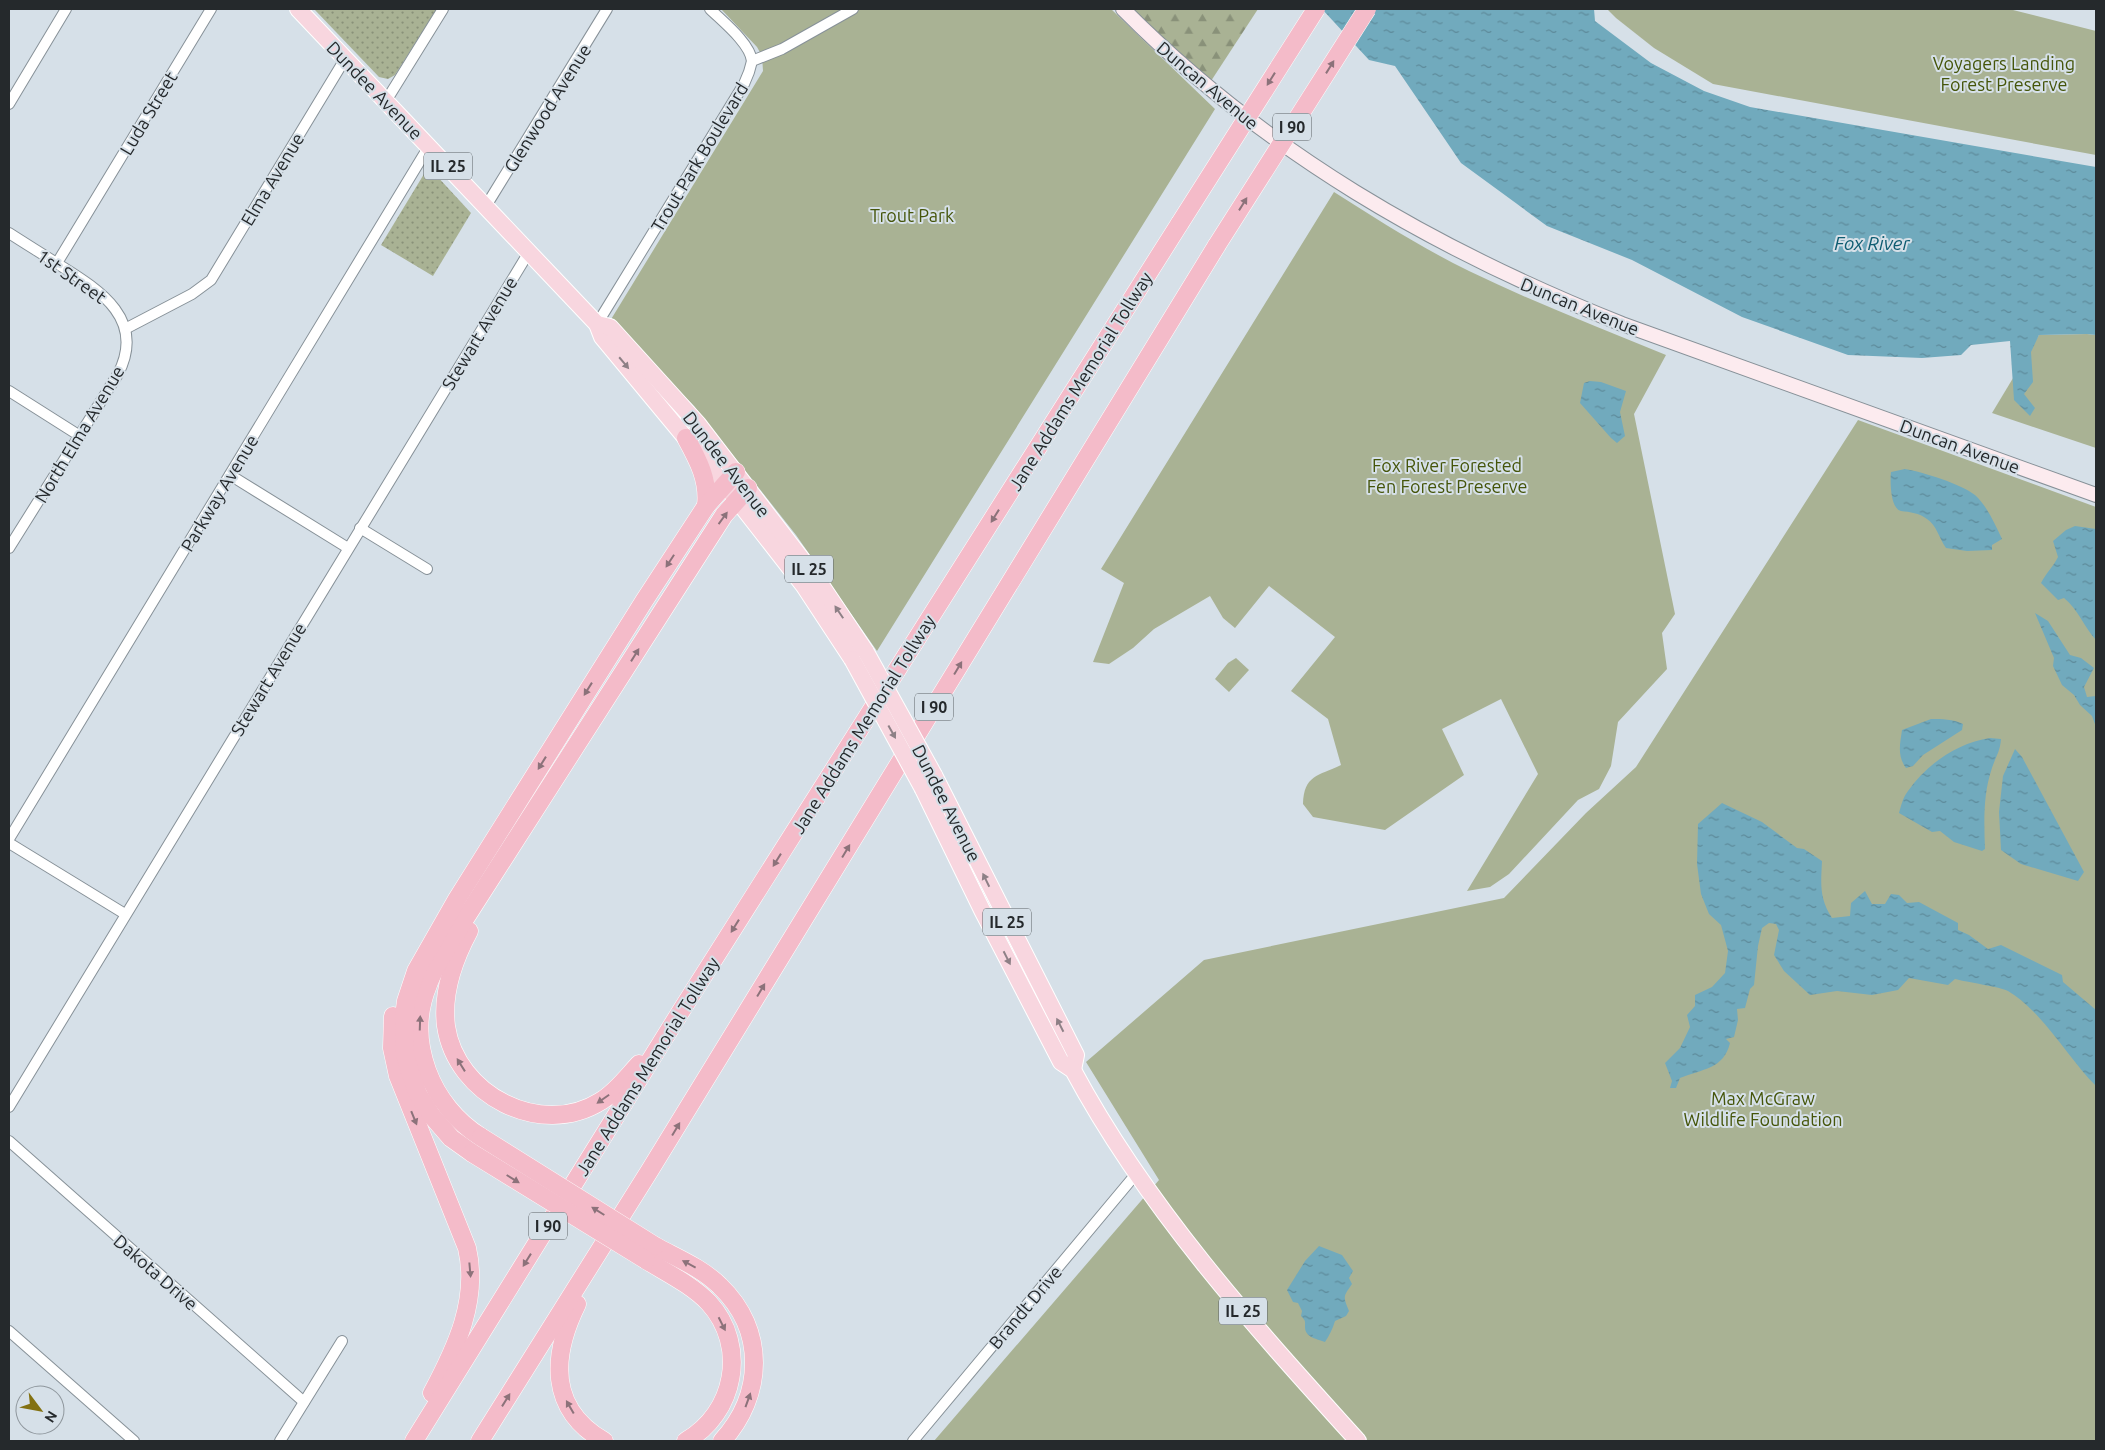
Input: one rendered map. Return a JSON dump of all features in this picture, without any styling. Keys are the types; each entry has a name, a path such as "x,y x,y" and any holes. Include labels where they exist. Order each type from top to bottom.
{"highway":[{"name":"Jane Addams Memorial Tollway","path":"414,1441 681,1011 1316,9"},
{"name":"I 90","path":"480,1441 650,1170 1217,245 1367,9"},
{"path":"686,438 702,468 707,497 706,506"},
{"path":"722,1441 738,1421 746,1406 752,1386 754,1361 748,1331 737,1308 720,1286 698,1270 650,1253 472,1153 444,1131 424,1106 409,1069 404,1032 406,1001 416,971 457,899 706,506 736,472"},
{"path":"686,1441 706,1427 716,1414 724,1400 732,1372 730,1343 720,1318 710,1304 650,1253 466,1127 450,1110 432,1082 421,1045 421,1008 427,985 435,969 724,515 743,494"},
{"path":"543,797 466,936 452,971 446,1001 446,1026 460,1064 479,1087 507,1106 539,1114 577,1112 602,1101 620,1085 681,1011"},
{"path":"405,1441 436,1386 455,1344 468,1306 471,1276 467,1248 398,1076 392,1048 392,1021 398,991 408,965 457,899"},
{"path":"604,1441 583,1426 569,1407 561,1385 558,1358 565,1332 578,1302 650,1170"}],"main road":[{"name":"Dundee Avenue","path":"298,9 597,324 602,337 724,485 743,494"},
{"name":"Dundee Avenue","path":"597,324 610,328 698,424 736,472 743,494 804,586 859,656 934,774 1076,1055 1073,1070"},
{"name":"Dundee Avenue","path":"859,656 985,916 1061,1062 1073,1070 1136,1174"},
{"name":"IL 25","path":"1136,1174 1274,1348 1358,1441"}],"street":[{"path":"9,104 66,9"},
{"name":"Luda Street","path":"57,263 211,9"},
{"path":"386,102 443,9"},
{"name":"Glenwood Avenue","path":"486,206 607,9"},
{"path":"710,9 745,45 752,61"},
{"name":"Trout Park Boulevard","path":"597,324 744,84 752,61 782,49 853,9"},
{"name":"Duncan Avenue","path":"1123,9 1146,33 1228,105 1298,156 1397,218 1486,265 1552,296 1622,324 2096,495"},
{"name":"Elma Avenue","path":"125,329 192,294 206,285 215,274 345,59"},
{"name":"Parkway Avenue","path":"9,841 429,146"},
{"name":"1st Street","path":"9,233 102,293 116,310 125,329"},
{"name":"Stewart Avenue","path":"9,1107 529,252"},
{"name":"North Elma Avenue","path":"9,547 121,368 125,349 125,329"},
{"path":"9,391 80,436"},
{"path":"230,475 348,548"},
{"path":"360,528 427,569"},
{"path":"9,841 125,914"},
{"name":"Dakota Drive","path":"9,1141 304,1402"},
{"name":"Brandt Drive","path":"913,1441 1136,1174"},
{"path":"9,1331 134,1441"},
{"path":"280,1441 342,1341"}],"green space":[{"path":"314,9 437,9 395,75 388,79 379,77"},
{"name":"Trout Park","path":"721,9 1111,9 1215,109 877,651 796,535 694,406 610,321 763,71 762,56 757,47"},
{"path":"1130,9 1258,9 1211,81"},
{"name":"Voyagers Landing Forest Preserve","path":"1607,9 2009,9 2096,31 2096,155 1713,84 1654,48"},
{"path":"428,172 435,174 471,213 433,276 381,245 424,174"},
{"name":"Fox River Forested Fen Forest Preserve","path":"1334,192 1417,243 1469,271 1542,304 1666,355 1634,414 1675,614 1662,633 1667,669 1618,722 1611,766 1599,789 1578,800 1509,874 1490,887 1467,891 1538,774 1501,699 1442,729 1464,775 1385,830 1313,817 1303,804 1304,794 1309,782 1341,765 1328,719 1291,691 1335,637 1269,586 1235,628 1223,618 1210,596 1154,629 1133,648 1109,664 1093,662 1124,583 1101,569"},
{"path":"2039,335 2096,335 2096,448 1992,413"},
{"name":"Max McGraw Wildlife Foundation","path":"1858,420 2096,507 2096,1441 934,1441 1159,1180 1086,1062 1204,960 1504,898 1586,813 1636,767"},
{"path":"1236,658 1249,670 1229,692 1215,679 1228,663"}],"water":[{"name":"Fox River","path":"1322,9 1594,9 1595,21 1651,63 1704,91 1750,107 2096,167 2096,335 2039,335 2031,352 2033,382 2024,394 2035,408 2030,416 2014,400 2010,341 1971,345 1961,355 1922,358 1848,355 1742,317 1632,260 1547,226 1461,163 1395,66 1369,60"},
{"path":"1590,381 1601,382 1626,391 1620,412 1625,436 1617,443 1580,403 1584,383"},
{"path":"1905,469 1942,479 1975,495 1994,521 2002,539 1992,545 1992,550 1967,551 1946,548 1936,529 1927,519 1918,514 1897,509 1891,494 1891,472"},
{"path":"2075,526 2096,529 2096,640 2069,602 2064,598 2058,600 2041,583 2058,557 2053,541 2066,530"},
{"path":"2035,613 2048,621 2070,655 2081,658 2094,668 2084,687 2087,697 2096,696 2096,727 2092,716 2080,705 2074,695 2062,685 2053,666 2054,658"},
{"path":"1931,719 1959,722 1963,724 1962,730 1923,755 1913,766 1906,768 1900,754 1902,730"},
{"path":"1990,738 2001,739 1987,788 1984,818 1985,849 1982,851 1954,842 1940,831 1932,832 1899,813 1906,793 1924,772 1955,750"},
{"path":"2015,749 2022,757 2084,872 2078,881 2021,864 2001,850 1999,812 2003,776"},
{"path":"1722,803 1762,822 1797,848 1804,849 1822,861 1821,884 1823,897 1832,918 1850,916 1851,903 1865,891 1872,904 1885,904 1891,894 1899,895 1907,903 1919,902 1958,923 1958,930 1969,935 1988,949 2001,945 2062,975 2063,982 2096,1010 2096,1086 2044,1023 2021,1000 2004,989 1955,979 1948,985 1909,978 1898,990 1872,995 1837,991 1810,995 1784,971 1774,955 1779,930 1776,924 1769,923 1762,928 1754,985 1750,989 1745,1008 1737,1009 1738,1020 1734,1037 1726,1039 1730,1043 1727,1052 1723,1058 1711,1067 1680,1078 1676,1088 1670,1088 1672,1081 1665,1063 1680,1048 1690,1027 1687,1015 1695,1006 1695,995 1712,987 1725,973 1728,951 1721,925 1709,914 1701,894 1697,864 1698,824"},
{"path":"1319,1246 1342,1255 1353,1271 1349,1278 1352,1284 1345,1297 1349,1311 1346,1316 1335,1321 1325,1342 1312,1338 1307,1334 1305,1321 1301,1316 1302,1311 1298,1303 1293,1302 1287,1290 1305,1261"}]}
